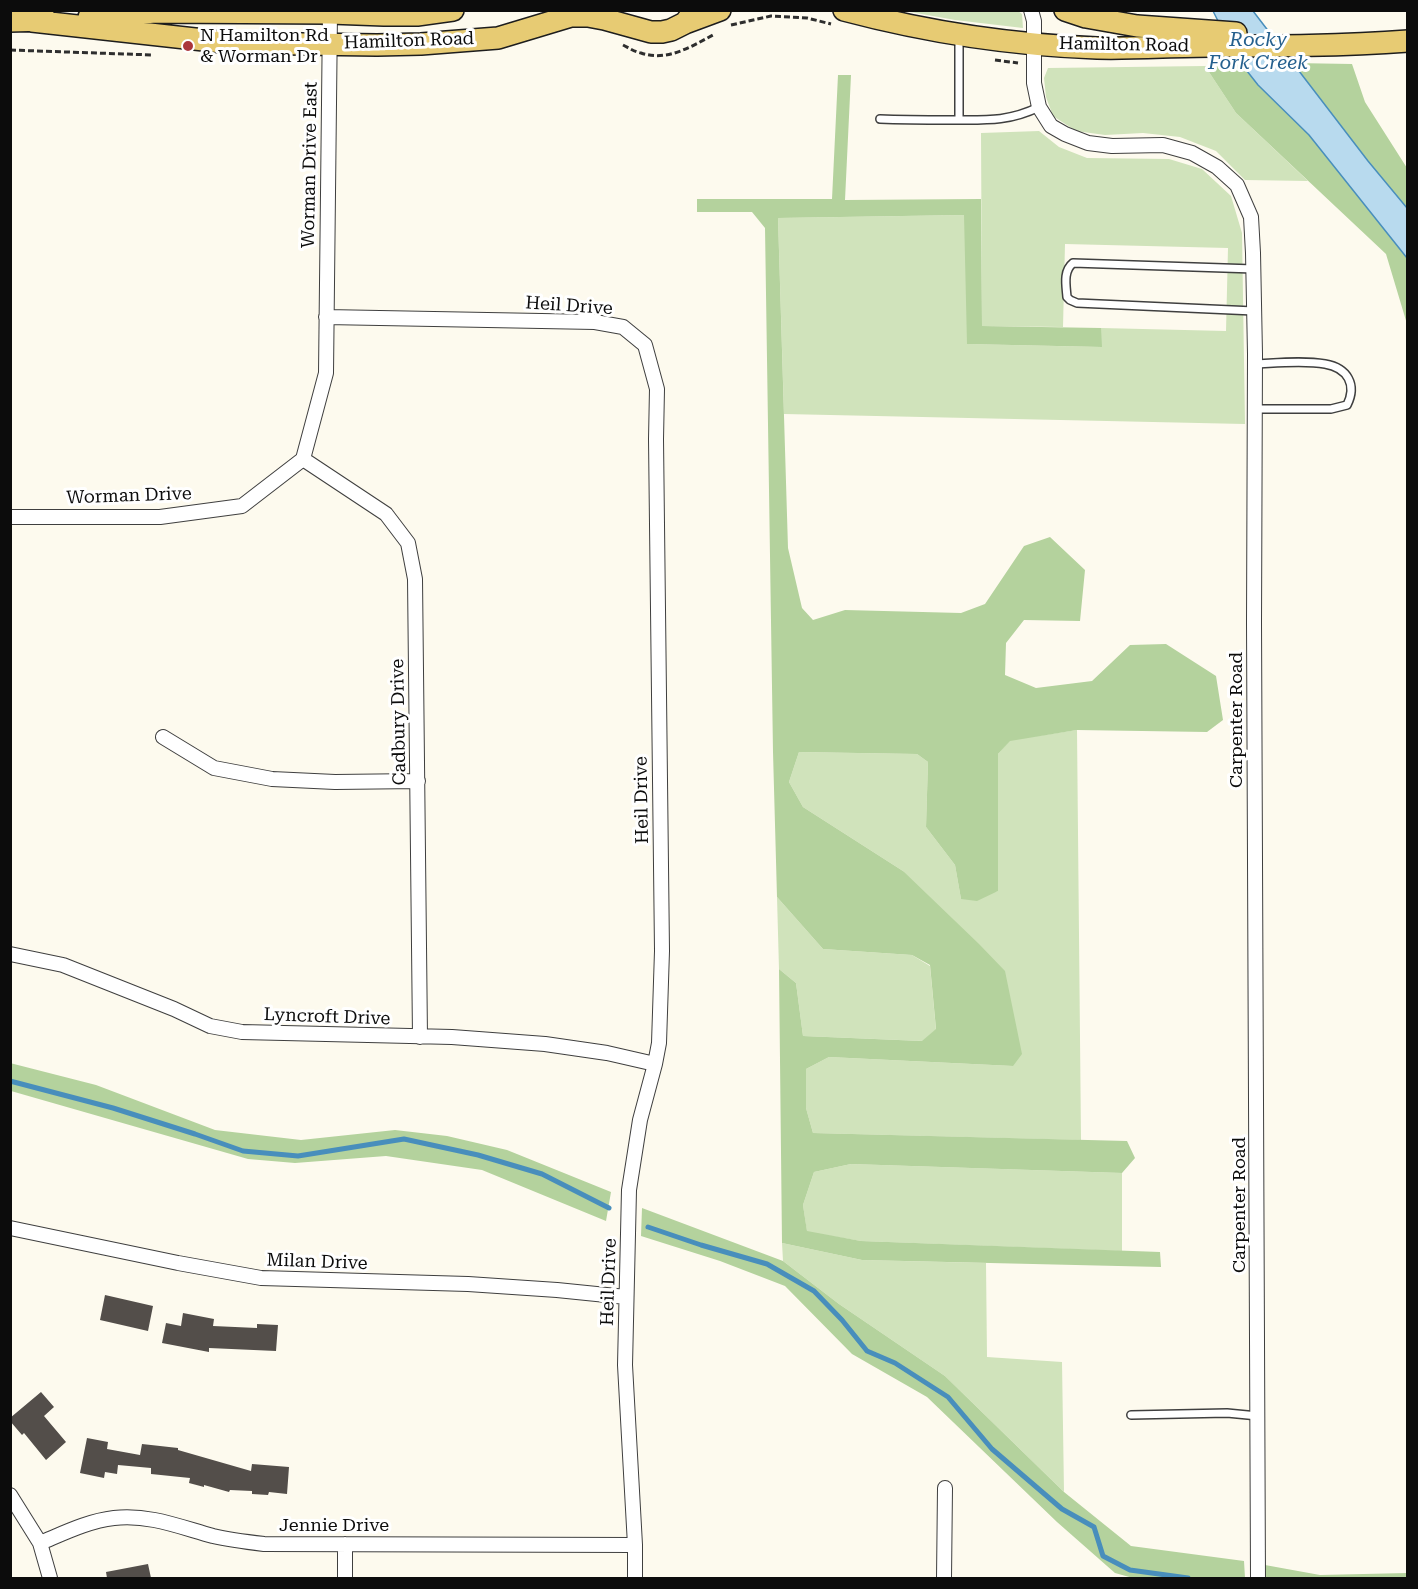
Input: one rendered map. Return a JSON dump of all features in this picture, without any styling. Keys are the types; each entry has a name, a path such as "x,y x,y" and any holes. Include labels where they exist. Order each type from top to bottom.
{"main road":[{"name":"Hamilton Road","path":"17,19 156,12 417,15 453,10"},
{"path":"470,39 493,29 554,10"},
{"name":"Hamilton Road","path":"1065,10 1137,26 1170,37"},
{"name":"Hamilton Road","path":"17,19 231,43 421,44 498,38 571,16 615,13"},
{"path":"615,13 642,30 662,32 671,30 690,17 724,22"},
{"name":"Hamilton Road","path":"843,18 881,20 959,35 1096,48 1170,37 1224,33 1407,41"},
{"name":"Hamilton Road","path":"1351,39 1407,34"}],"street":[{"path":"1031,10 1034,21 1034,83 1039,107"},
{"name":"Worman Drive East","path":"326,317 330,13"},
{"name":"Carpenter Road","path":"1039,107 1052,126 1088,143 1112,146 1164,145 1192,153 1217,167 1237,185 1251,217 1255,363 1258,1578"},
{"path":"303,459 326,373 326,317"},
{"name":"Heil Drive","path":"326,317 595,322 623,327 645,345 657,389 662,951 659,1043 640,1120 629,1190 625,1365 635,1578"},
{"name":"Worman Drive","path":"10,517 160,517 242,506 303,459"},
{"name":"Cadbury Drive","path":"303,459 386,514 408,543 415,579 420,1037"},
{"path":"163,737 214,768 273,779 335,782 418,781"},
{"name":"Lyncroft Drive","path":"10,954 63,965 174,1009 210,1026 242,1032 452,1037 545,1044 607,1053 655,1064"},
{"name":"Milan Drive","path":"10,1228 261,1278 468,1284 626,1297"},
{"path":"944,1578 945,1488"},
{"path":"10,1495 40,1543 50,1578"},
{"name":"Jennie Drive","path":"40,1543 93,1522 115,1518 139,1518 165,1521 214,1536 264,1544 634,1545"},
{"path":"345,1544 345,1578"}],"lane":[{"path":"959,35 959,120"},
{"path":"880,119 986,120 1023,115 1039,107"},
{"path":"1254,269 1073,263 1066,271 1066,297 1077,303 1254,311"},
{"path":"1255,363 1326,364 1341,370 1350,381 1352,394 1347,405 1331,409 1255,409"},
{"path":"1131,1416 1227,1413 1258,1416"}],"path":[{"path":"623,45 642,54 667,56 686,49 724,22 771,16 843,18"},
{"path":"991,57 996,61 1013,63"}],"green space":[{"path":"905,11 1018,11 1022,14 1023,28 955,20"},
{"path":"1241,63 1258,85 1309,135 1407,258 1407,324 1386,254 1236,113 1205,66"},
{"path":"1293,63 1352,64 1365,102 1407,168 1407,208 1368,161"},
{"path":"1205,66 1236,113 1308,181 1245,180 1216,151 1180,137 1143,133 1105,135 1076,131 1053,116 1046,97 1044,78 1048,68"},
{"path":"838,75 851,75 845,200 981,199 982,326 1101,328 1102,347 967,344 964,215 778,218 788,548 802,608 813,620 845,610 961,613 985,604 1024,546 1050,537 1085,570 1080,621 1024,620 1006,643 1005,675 1036,688 1092,681 1130,645 1166,644 1216,676 1223,720 1207,732 1077,730 1010,741 998,754 998,891 977,901 961,899 955,865 926,827 928,762 917,754 799,752 789,782 803,807 903,871 1005,971 1022,1054 1013,1066 829,1057 806,1069 806,1108 813,1133 1127,1141 1135,1158 1122,1173 851,1164 814,1172 803,1205 807,1231 861,1241 1160,1252 1161,1267 862,1260 782,1243 779,969 796,983 803,1036 922,1041 936,1029 930,965 912,955 823,949 777,897 765,228 752,212 697,212 697,199 832,199"},
{"path":"1039,131 1059,147 1087,158 1169,159 1202,169 1231,196 1242,233 1245,424 784,414 778,218 965,215 968,344 1101,347 1101,328 1226,331 1228,248 1065,244 1063,327 982,326 981,133"},
{"path":"1077,730 1081,1140 813,1133 806,1108 806,1069 829,1057 1013,1066 903,871 803,807 789,782 799,752 917,754 928,762 926,827 955,865 961,899 998,891 998,754 1010,740"},
{"path":"777,897 823,949 912,955 930,966 936,1030 923,1041 803,1036 796,983 779,969"},
{"path":"10,1063 96,1085 215,1130 301,1140 395,1130 447,1136 507,1150 611,1192 606,1221 482,1170 386,1156 295,1163 248,1159 11,1091"},
{"path":"851,1164 1122,1173 1122,1251 861,1241 807,1232 803,1205 814,1172"},
{"path":"642,1208 783,1261 839,1304 945,1376 1064,1492 1131,1546 1244,1561 1245,1578 1133,1578 1115,1573 1057,1522 927,1397 852,1354 785,1286 720,1261 641,1236"},
{"path":"782,1243 862,1260 986,1263 987,1357 1062,1362 1064,1492 945,1376 839,1304 783,1261"},
{"path":"1265,1565 1320,1575 1407,1573 1407,1578 1265,1578"}],"water":[{"name":"Rocky Fork Creek","path":"1213,11 1253,11 1407,208 1407,258 1309,135 1258,85 1236,57"}],"building":[{"path":"105,1295 153,1306 148,1331 100,1320"},
{"path":"183,1313 214,1319 213,1326 257,1328 257,1324 278,1325 276,1351 209,1348 209,1352 162,1343 166,1323 181,1326"},
{"path":"41,1392 54,1407 44,1416 66,1442 46,1460 24,1433 22,1435 10,1421 10,1418"},
{"path":"87,1438 108,1442 107,1449 140,1455 142,1444 178,1448 178,1450 251,1471 252,1464 289,1467 287,1494 269,1492 268,1495 252,1494 252,1491 230,1490 229,1492 189,1483 190,1478 151,1474 151,1468 118,1465 117,1474 105,1472 104,1478 80,1473"},
{"path":"148,1564 151,1578 107,1578 106,1572"}],"waterway":[{"path":"10,1081 113,1108 243,1151 298,1156 404,1139 478,1155 542,1174 609,1208"},
{"path":"648,1227 767,1264 814,1291 867,1351 895,1363 948,1397 992,1449 1062,1509 1094,1527 1103,1556 1130,1570 1188,1578"}],"place":[{"name":"N Hamilton Rd & Worman Dr","path":"188,46"}]}
